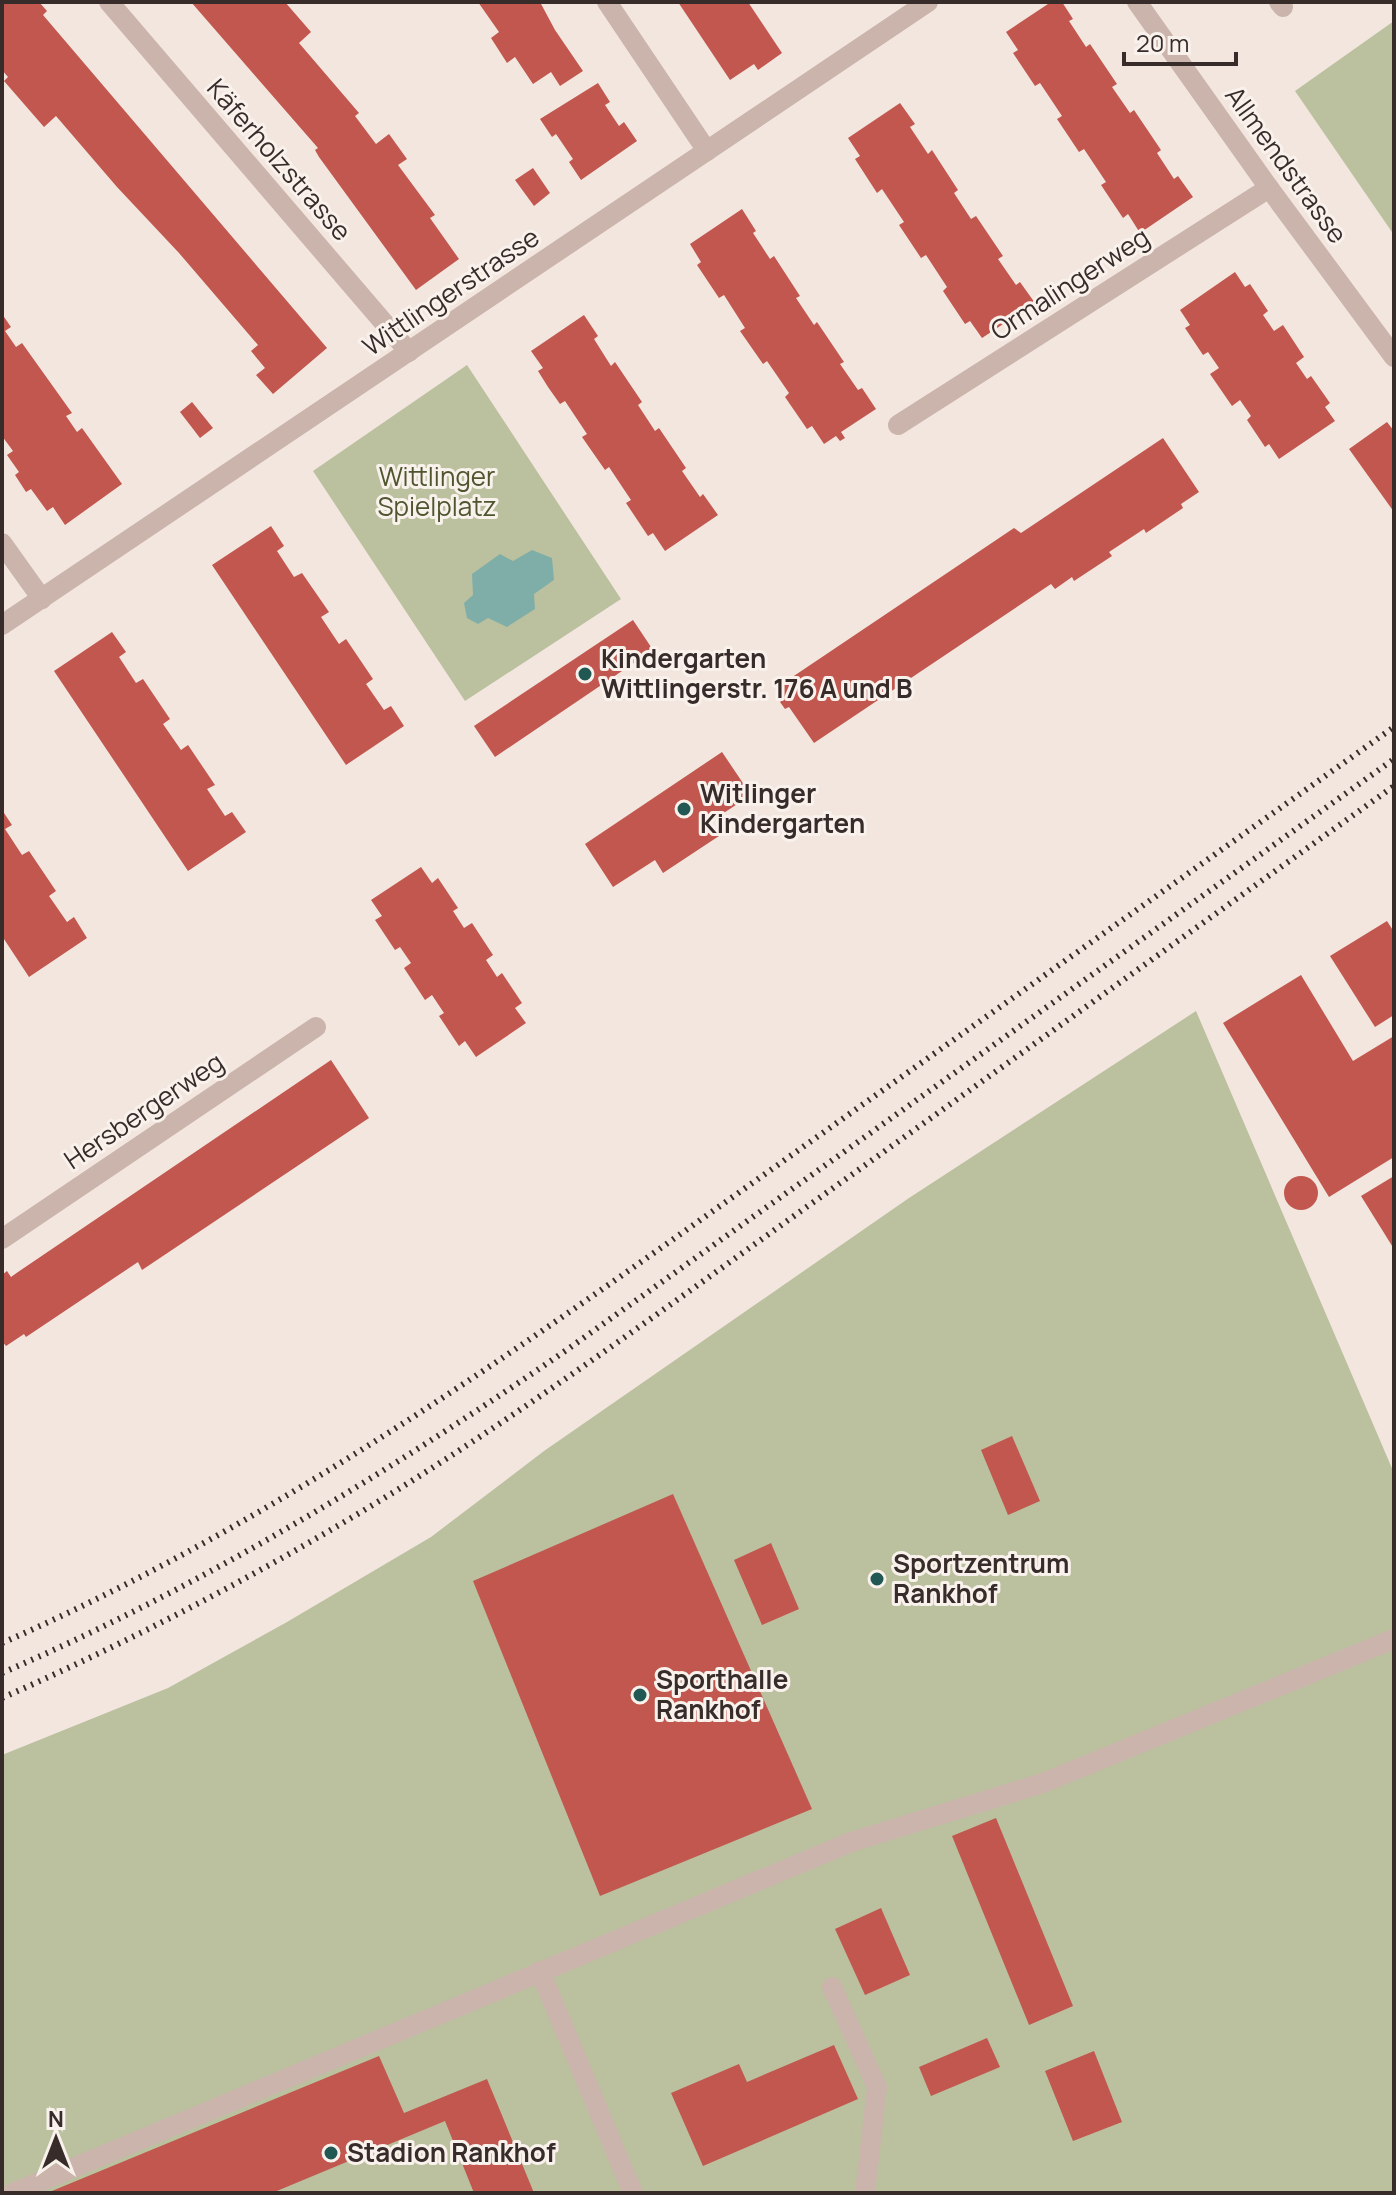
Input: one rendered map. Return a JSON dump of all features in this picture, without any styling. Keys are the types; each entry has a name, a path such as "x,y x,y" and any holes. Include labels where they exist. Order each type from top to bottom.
{"street":[{"name":"Käferholzstrasse","path":"109,2 409,352"},
{"path":"607,2 707,151"},
{"name":"Wittlingerstrasse","path":"2,625 928,2"},
{"name":"Allmendstrasse","path":"1137,2 1394,357"},
{"name":"Ormalingerweg","path":"898,425 1269,188"},
{"path":"2,543 42,599"},
{"name":"Hersbergerweg","path":"2,1239 316,1027"},
{"path":"13,2193 851,1842 1043,1783 1394,1639"},
{"path":"540,1971 633,2193"},
{"path":"832,1987 877,2087 865,2193"}],"green space":[{"path":"1394,21 1394,235 1295,91"},
{"name":"Wittlinger Spielplatz","path":"467,365 621,599 465,701 313,471","holes":["554,580 488,618 473,596"]},
{"name":"Sportzentrum Rankhof","path":"1196,1011 1394,1473 1394,2193 2,2193 2,1755 168,1688 431,1537 544,1451 909,1198"}],"water":[{"path":"532,550 552,558 554,580 534,594 535,609 507,627 488,618 478,624 467,618 464,603 473,595 472,574 500,554 513,561"}],"building":[{"path":"2,2 39,2 47,11 43,15 327,348 273,394 256,375 265,368 251,351 258,345 179,253 56,116 44,127 4,81 8,77 2,70"},
{"path":"191,2 285,2 311,32 299,43 359,113 355,116 376,144 389,134 407,159 398,165 435,215 430,218 459,259 416,290 319,157 315,150 318,148"},
{"path":"478,2 540,2 583,71 560,86 551,72 533,84 515,57 507,63 491,38 499,32"},
{"path":"678,2 748,2 782,53 758,70 754,64 730,80"},
{"path":"1051,2 1062,2 1073,19 1069,21 1086,47 1090,44 1117,84 1112,87 1130,113 1134,110 1161,150 1157,153 1174,179 1178,176 1193,197 1140,233 1128,214 1123,218 1101,185 1106,182 1084,149 1079,152 1057,119 1062,116 1040,83 1035,86 1013,53 1018,50 1006,32"},
{"path":"598,83 610,102 605,105 619,126 624,122 637,141 581,180 569,162 573,159 556,134 552,137 540,119"},
{"path":"900,103 915,124 910,127 928,154 932,150 958,190 954,193 971,219 976,216 1003,256 998,259 1016,285 1020,282 1035,303 982,338 970,321 965,324 943,291 947,287 926,255 921,258 899,225 904,222 882,189 877,193 855,159 860,156 848,138"},
{"path":"533,168 550,193 534,206 515,180"},
{"path":"742,209 770,259 774,256 800,296 796,298 814,325 817,322 844,362 840,364 876,409 841,432 845,438 840,441 836,436 824,444 812,426 807,429 785,397 789,393 767,361 763,364 740,331 745,328 724,295 719,298 697,265 701,262 690,244"},
{"path":"1235,272 1245,287 1250,284 1268,311 1263,315 1274,331 1283,325 1304,357 1296,363 1307,379 1311,376 1330,403 1325,407 1335,421 1279,459 1269,444 1265,447 1247,420 1251,416 1240,400 1232,406 1210,374 1219,368 1208,352 1203,355 1185,328 1190,325 1180,310"},
{"path":"2,314 11,327 5,331 16,347 22,343 72,413 66,416 77,432 82,428 122,484 65,525 53,507 47,511 31,489 26,492 15,475 19,472 7,455 13,451 2,436"},
{"path":"584,315 598,336 594,339 611,366 615,362 642,402 638,405 655,431 659,428 686,468 682,471 700,497 703,494 718,515 665,551 653,533 648,536 626,503 631,500 609,467 605,470 582,437 587,434 565,401 560,404 548,387 538,371 543,368 531,351"},
{"path":"192,402 213,428 200,438 180,412"},
{"path":"1387,422 1394,431 1394,512 1349,449"},
{"path":"1163,438 1199,492 1181,504 1183,508 1146,533 1144,529 1109,552 1112,556 1074,581 1072,577 1055,589 1051,584 814,743 789,707 785,709 780,702 784,699 776,688 1014,528 1021,533"},
{"path":"271,526 284,546 277,551 294,577 302,573 329,612 321,617 339,644 346,639 373,679 366,684 384,710 391,706 404,726 346,765 212,565"},
{"name":"Kindergarten Wittlingerstr. 176 A und B","path":"633,620 653,650 495,757 474,726"},
{"path":"112,632 126,652 119,657 136,683 143,679 170,719 163,724 181,750 188,745 215,785 207,789 225,816 232,812 246,832 188,871 54,671"},
{"name":"Witlinger Kindergarten","path":"722,752 751,795 710,822 719,836 663,873 655,860 613,887 585,844"},
{"path":"2,810 12,825 5,829 22,855 29,851 56,891 49,896 67,922 74,917 87,938 29,977 2,936"},
{"path":"421,867 432,883 438,878 458,908 453,911 464,928 472,923 493,955 486,960 497,977 502,973 522,1003 515,1008 526,1023 476,1057 465,1041 459,1046 439,1016 444,1013 432,995 425,1000 404,968 411,963 400,947 395,950 375,920 382,916 371,900"},
{"path":"1387,921 1394,932 1394,1015 1375,1027 1330,956"},
{"path":"1301,975 1353,1061 1394,1036 1394,1157 1329,1197 1223,1023"},
{"path":"331,1060 369,1118 142,1270 138,1262 26,1337 24,1334 6,1346 2,1341 2,1275 7,1271 11,1277"},
{"path":"1301,1176 1313,1181 1318,1193 1313,1205 1301,1210 1289,1205 1284,1193 1289,1181"},
{"path":"1394,1176 1394,1249 1361,1196"},
{"path":"1012,1436 1040,1501 1008,1515 981,1450"},
{"name":"Sporthalle Rankhof","path":"673,1494 812,1809 600,1896 473,1581"},
{"path":"771,1543 799,1609 762,1625 734,1560"},
{"path":"996,1818 1073,2006 1029,2025 952,1836"},
{"path":"881,1908 910,1975 865,1995 835,1929"},
{"path":"987,2038 1000,2067 931,2096 919,2067"},
{"path":"834,2045 858,2099 703,2166 671,2093 739,2064 747,2082"},
{"path":"1094,2051 1122,2122 1073,2141 1045,2071"},
{"name":"Stadion Rankhof","path":"379,2056 404,2113 487,2079 534,2193 474,2193 445,2121 272,2193 47,2193"}],"railway":[{"path":"2,1643 103,1596 202,1544 298,1489 485,1370 1394,727"},
{"path":"2,1673 77,1639 222,1565 432,1440 568,1349 1394,759"},
{"path":"2,1698 105,1651 255,1573 353,1517 455,1453 662,1311 1394,786"}],"place":[{"name":"Kindergarten Wittlingerstr. 176 A und B","path":"585,674"},
{"name":"Witlinger Kindergarten","path":"684,809"},
{"name":"Sportzentrum Rankhof","path":"877,1579"},
{"name":"Sporthalle Rankhof","path":"640,1695"},
{"name":"Stadion Rankhof","path":"331,2153"}]}
